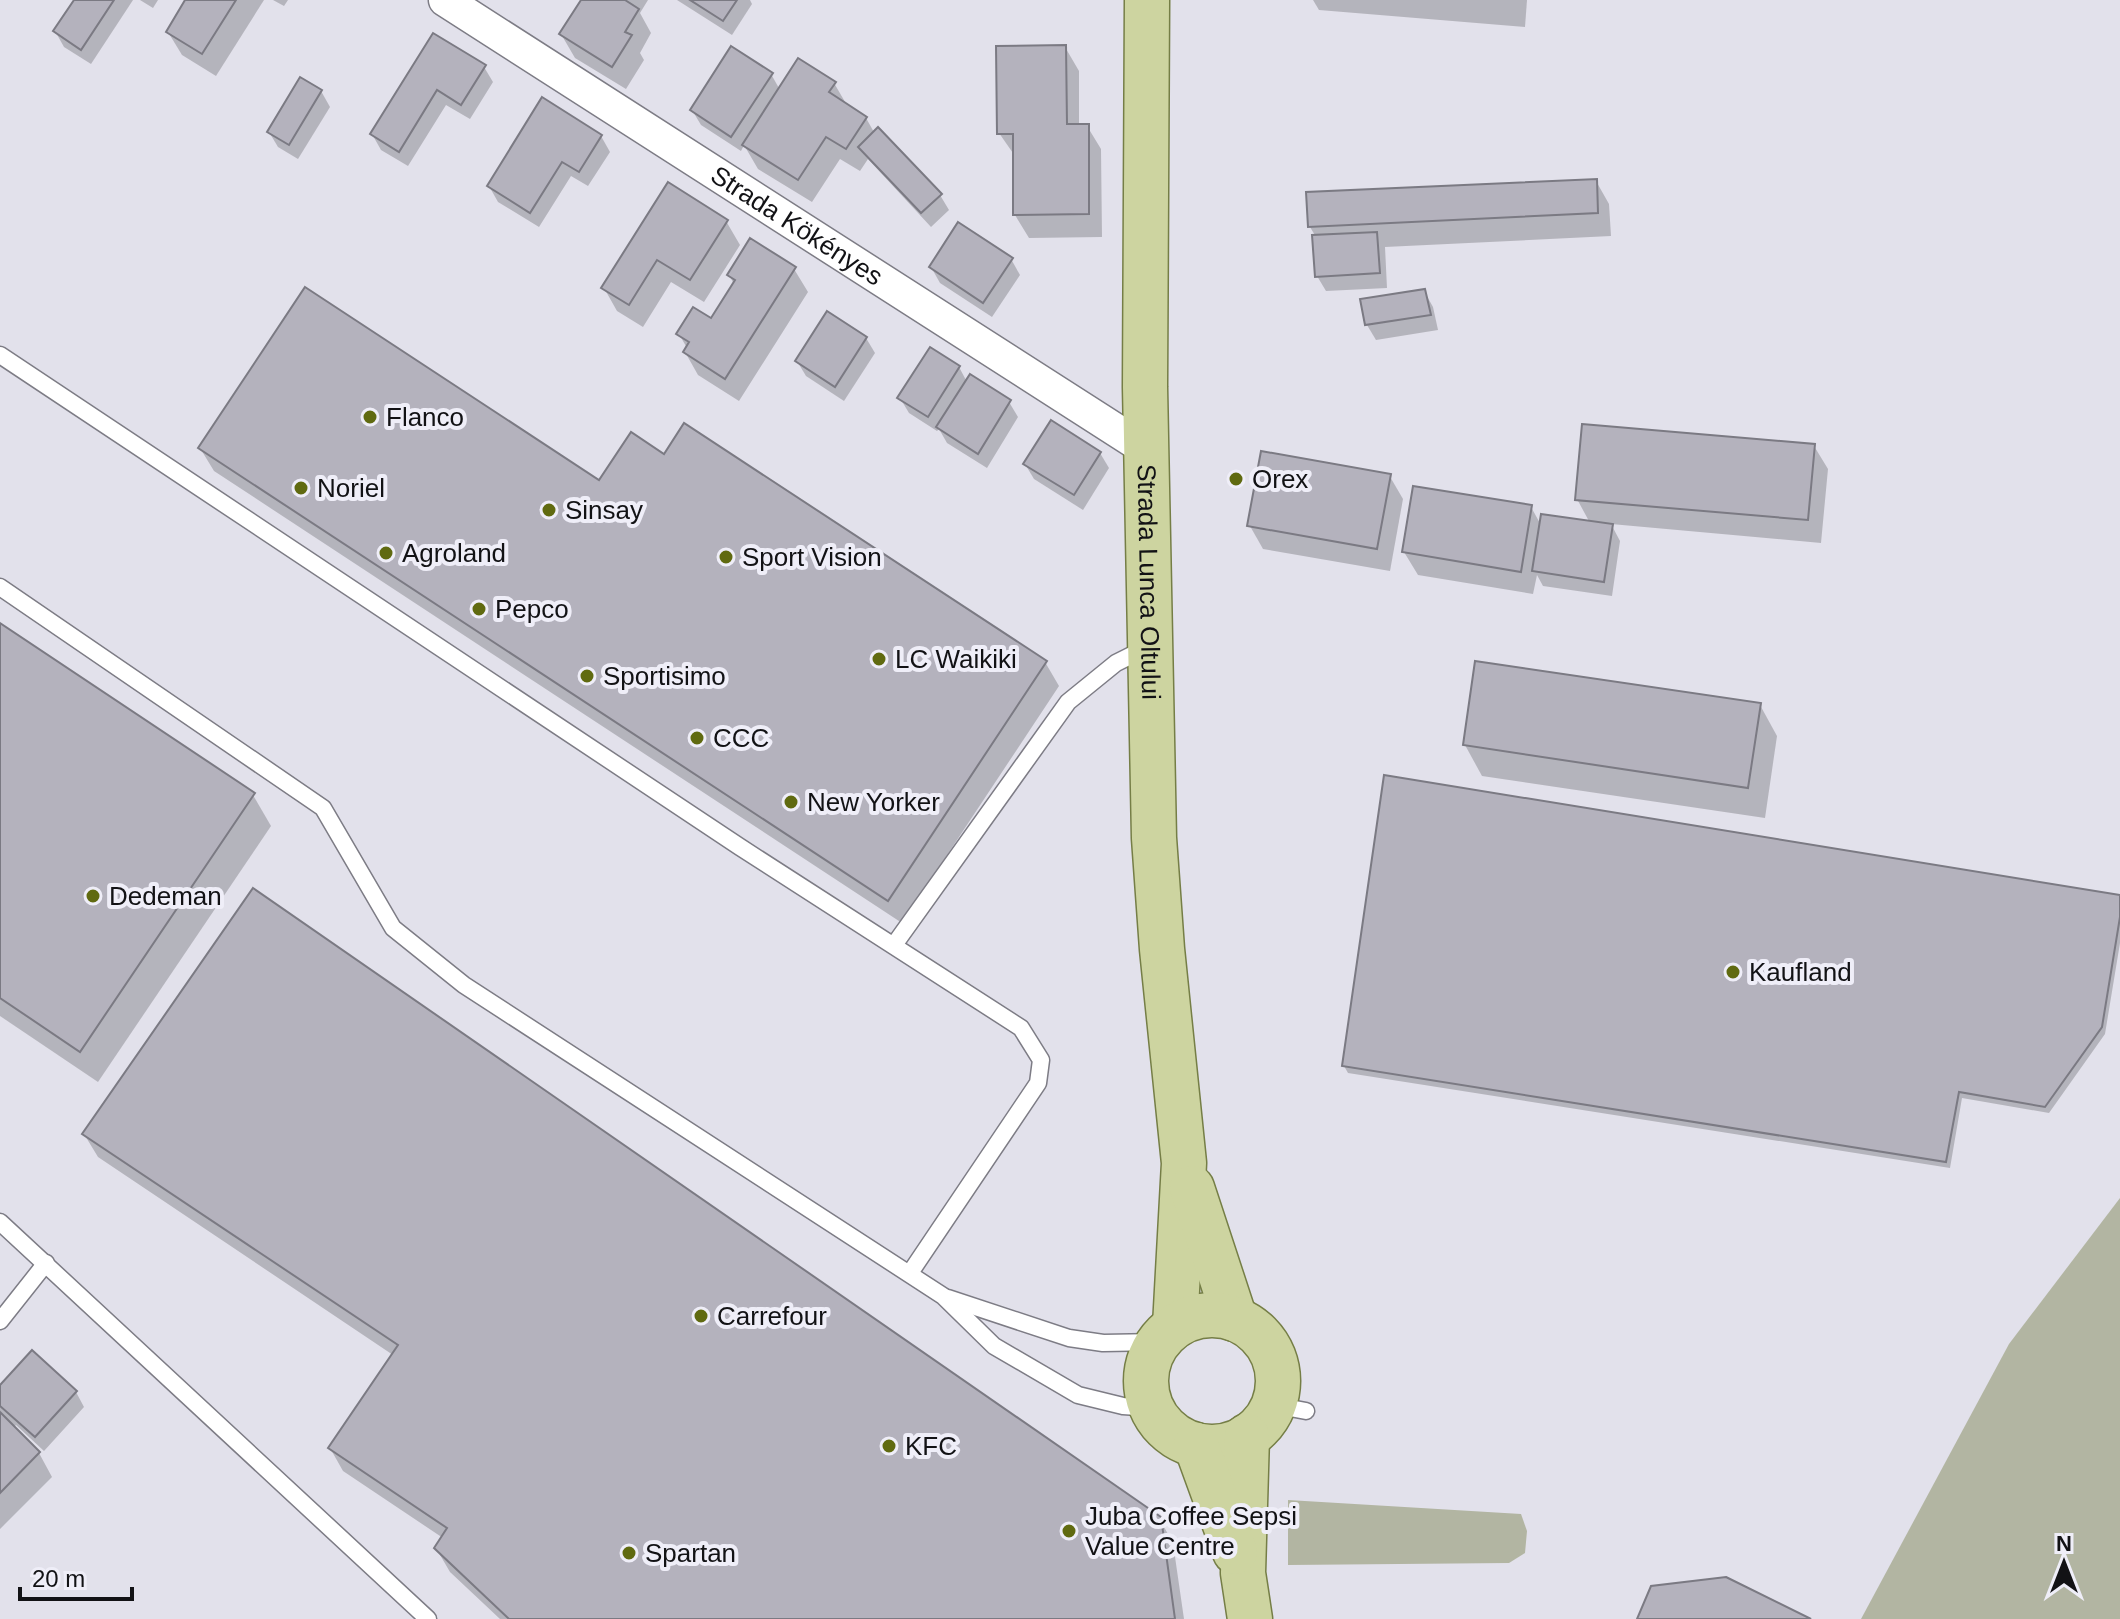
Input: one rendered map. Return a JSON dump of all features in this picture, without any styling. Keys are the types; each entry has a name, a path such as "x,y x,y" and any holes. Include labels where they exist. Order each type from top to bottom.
{"main road":[{"name":"Strada Lunca Oltului","path":"1147,0 1147,450 1154,838 1184,1163"},
{"path":"1184,1163 1235,1319"},
{"path":"1167,1334 1184,1163"},
{"path":"1243,1573 1276,1417 1276,1363 1254,1329 1235,1319 1215,1315 1194,1317 1167,1334 1148,1363 1146,1385 1152,1408 1163,1425 1179,1438 1196,1445 1228,1445 1276,1417"},
{"path":"1196,1445 1243,1573 1250,1619"}],"street":[{"name":"Strada Kökényes","path":"445,0 1147,450"}],"lane":[{"path":"0,355 740,847 1021,1028 1041,1060 1038,1083 910,1273"},
{"path":"0,587 323,808 393,928 464,985 910,1273 943,1296 994,1346 1078,1395 1123,1406 1152,1408"},
{"path":"894,945 1068,702 1116,663 1150,646"},
{"path":"0,1222 428,1619"},
{"path":"0,1321 46,1263"},
{"path":"943,1296 1069,1338 1103,1343 1167,1334"}],"green space":[{"path":"2120,1198 2120,1619 1861,1619 2009,1344"},
{"path":"1288,1500 1521,1514 1527,1531 1525,1553 1509,1563 1288,1565"}],"building":[{"path":"74,0 114,0 81,50 53,31"},
{"path":"185,0 236,0 202,54 166,32"},
{"path":"581,0 625,0 639,9 625,32 632,35 612,67 559,34"},
{"path":"690,0 737,0 723,21"},
{"path":"433,33 486,65 461,105 437,90 399,152 370,134"},
{"path":"1066,45 1067,124 1089,124 1089,214 1013,215 1013,134 997,134 996,46"},
{"path":"731,46 773,73 731,137 690,110"},
{"path":"798,58 836,82 829,92 867,117 846,149 826,137 798,180 742,145"},
{"path":"300,77 322,90 289,145 267,132"},
{"path":"542,97 602,135 579,172 562,162 530,213 487,186"},
{"path":"878,127 942,194 921,213 858,147"},
{"path":"1597,179 1598,213 1308,227 1306,192"},
{"path":"668,182 728,220 690,280 657,260 629,305 601,288"},
{"path":"958,222 1013,258 983,303 929,267"},
{"path":"1377,232 1380,273 1315,277 1312,235"},
{"path":"750,238 796,267 725,379 683,352 689,342 676,334 693,307 711,318 735,280 727,275"},
{"path":"305,287 599,480 631,432 664,454 684,423 1047,661 888,901 198,448"},
{"path":"1425,289 1431,315 1365,325 1360,299"},
{"path":"827,311 867,337 835,387 795,361"},
{"path":"930,347 960,366 928,417 897,398"},
{"path":"970,374 1011,400 978,454 936,427"},
{"path":"1051,420 1101,452 1074,495 1023,464"},
{"path":"1582,424 1815,444 1808,520 1575,500"},
{"path":"1261,451 1391,474 1377,549 1247,526"},
{"path":"1413,486 1532,505 1521,572 1402,552"},
{"path":"1541,514 1613,524 1604,582 1532,571"},
{"name":"Dedeman","path":"0,623 255,793 80,1052 0,998"},
{"path":"1475,661 1761,703 1748,788 1463,745"},
{"name":"Kaufland","path":"1384,775 2120,895 2120,917 2102,1027 2045,1107 1959,1092 1946,1162 1342,1066"},
{"path":"253,888 1161,1517 1175,1619 509,1619 434,1548 447,1528 328,1448 398,1345 82,1134"},
{"path":"32,1350 77,1391 35,1437 0,1406 0,1385"},
{"path":"0,1412 40,1452 0,1493"},
{"path":"1726,1577 1811,1619 1637,1619 1651,1586"}],"place":[{"name":"Flanco","path":"370,417"},
{"name":"Orex","path":"1236,479"},
{"name":"Noriel","path":"301,488"},
{"name":"Sinsay","path":"549,510"},
{"name":"Agroland","path":"386,553"},
{"name":"Sport Vision","path":"726,557"},
{"name":"Pepco","path":"479,609"},
{"name":"LC Waikiki","path":"879,659"},
{"name":"Sportisimo","path":"587,676"},
{"name":"CCC","path":"697,738"},
{"name":"New Yorker","path":"791,802"},
{"name":"Dedeman","path":"93,896"},
{"name":"Kaufland","path":"1733,972"},
{"name":"Carrefour","path":"701,1316"},
{"name":"KFC","path":"889,1446"},
{"name":"Juba Coffee Sepsi Value Centre","path":"1069,1531"},
{"name":"Spartan","path":"629,1553"}]}
